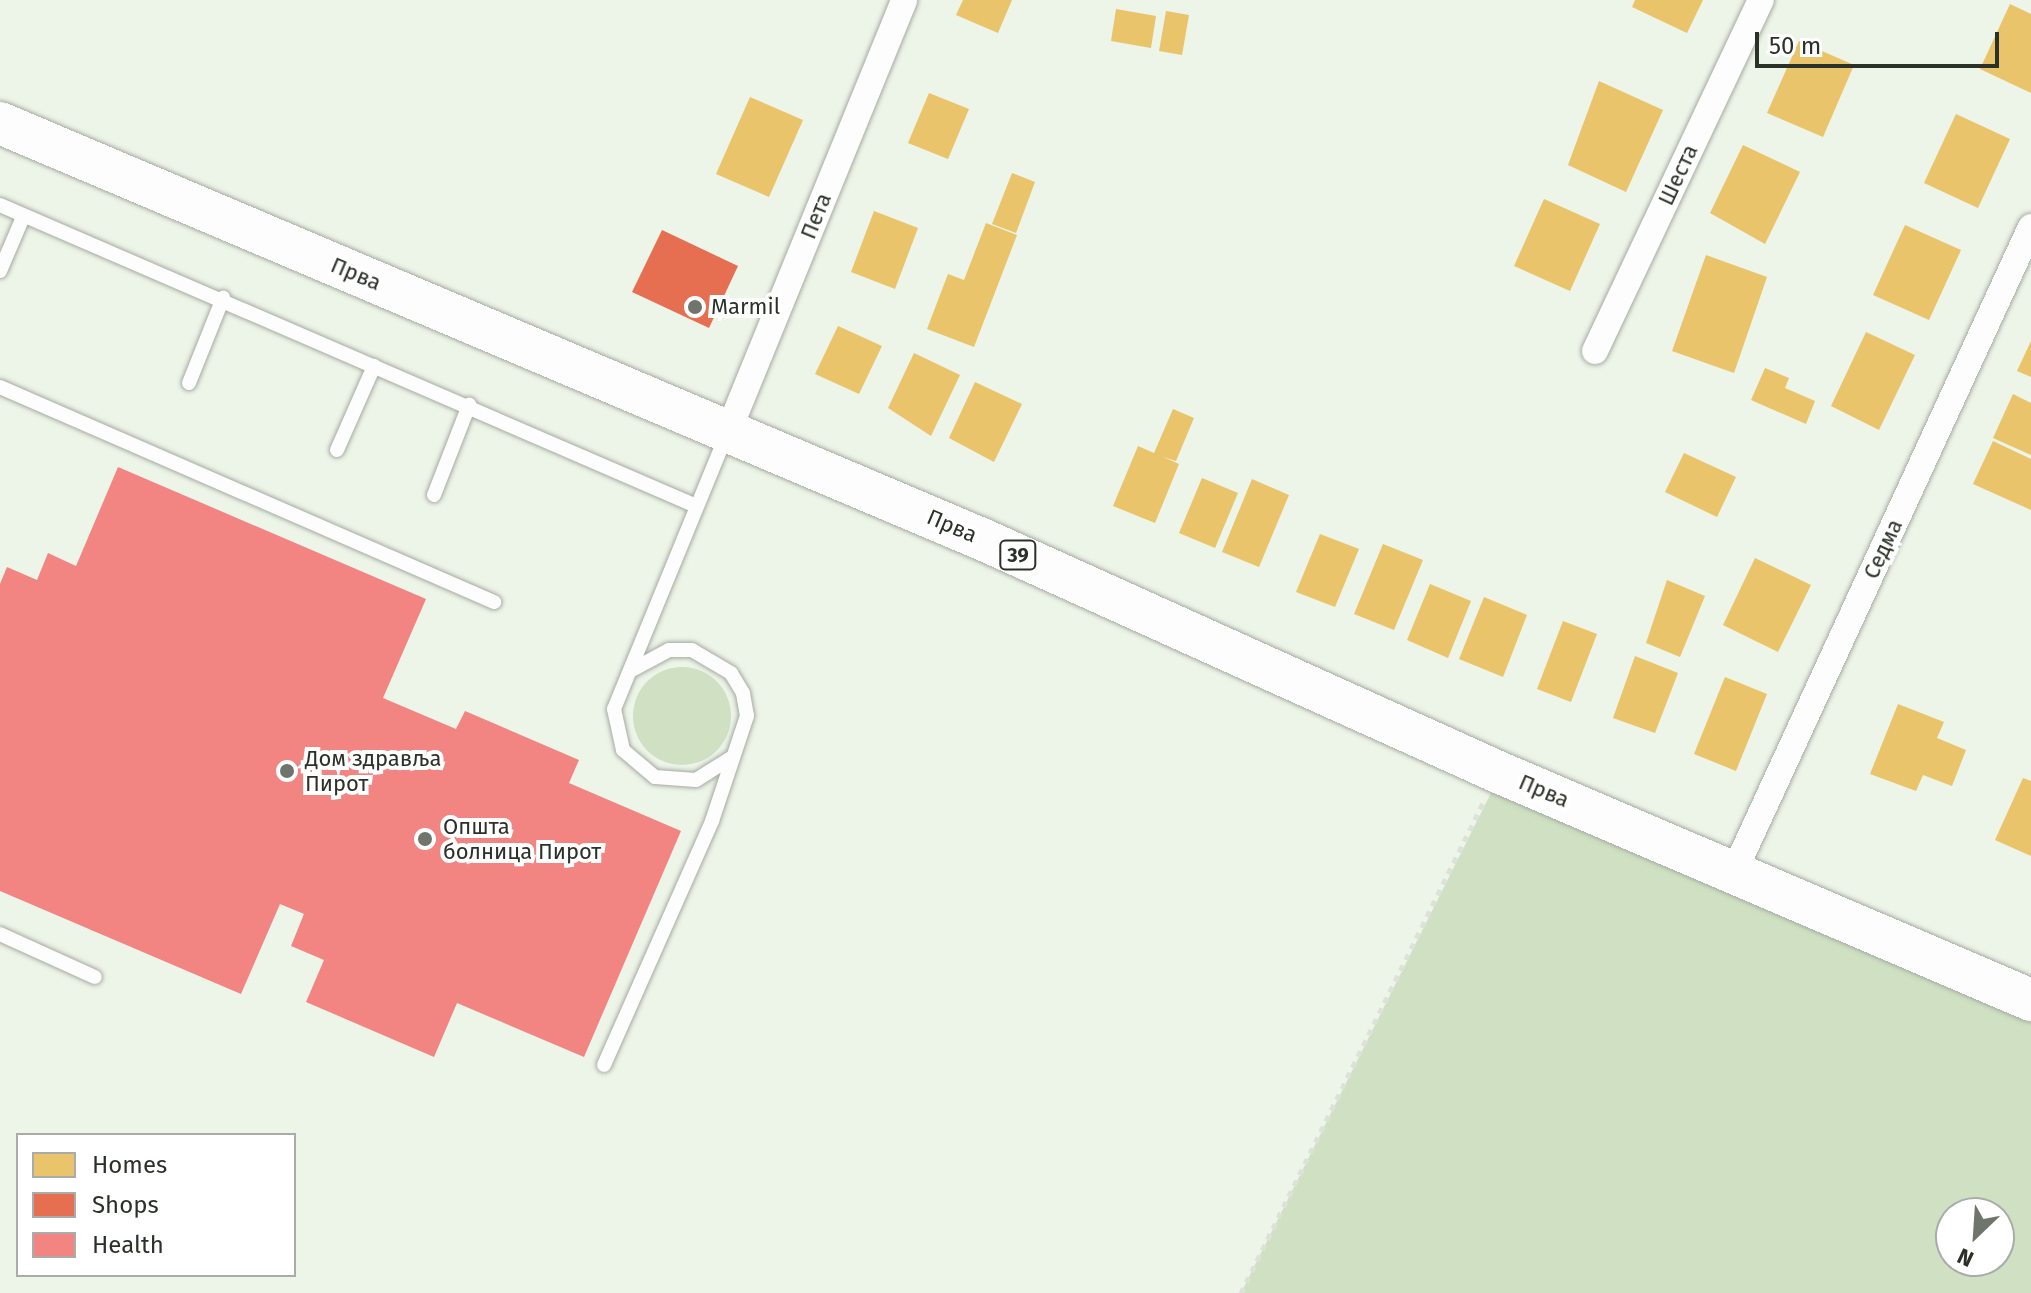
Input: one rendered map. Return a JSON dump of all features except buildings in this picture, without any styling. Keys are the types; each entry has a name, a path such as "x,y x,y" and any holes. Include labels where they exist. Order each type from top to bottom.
{"main road":[{"name":"Прва","path":"0,123 984,540 1498,772 2031,1000"}],"street":[{"name":"Пета","path":"728,432 904,0"},
{"name":"Шеста","path":"1595,351 1761,0"},
{"name":"Седма","path":"1734,872 2031,227"}],"lane":[{"path":"0,205 223,298 694,505"},
{"path":"0,271 23,217"},
{"path":"189,383 223,298"},
{"path":"337,450 374,366"},
{"path":"0,387 494,602"},
{"path":"434,495 469,405"},
{"path":"728,432 694,505 630,671 619,690 615,730 637,766 655,777 696,780 731,758"},
{"path":"604,1065 712,821 747,716 743,693 731,673 703,654 669,650 647,657 630,671"},
{"path":"0,934 95,977"}],"path":[{"path":"1241,1293 1498,772"}],"green space":[{"path":"682,667 701,671 717,681 727,697 731,716 727,735 717,751 701,761 682,765 663,761 647,751 637,735 633,716 637,697 647,681 663,671"},
{"path":"1503,769 2031,989 2031,1293 1241,1293"}],"place":[{"name":"Marmil","path":"695,307"},
{"name":"Дом здравља Пирот","path":"287,771"},
{"name":"Општа болница Пирот","path":"425,839"}]}
